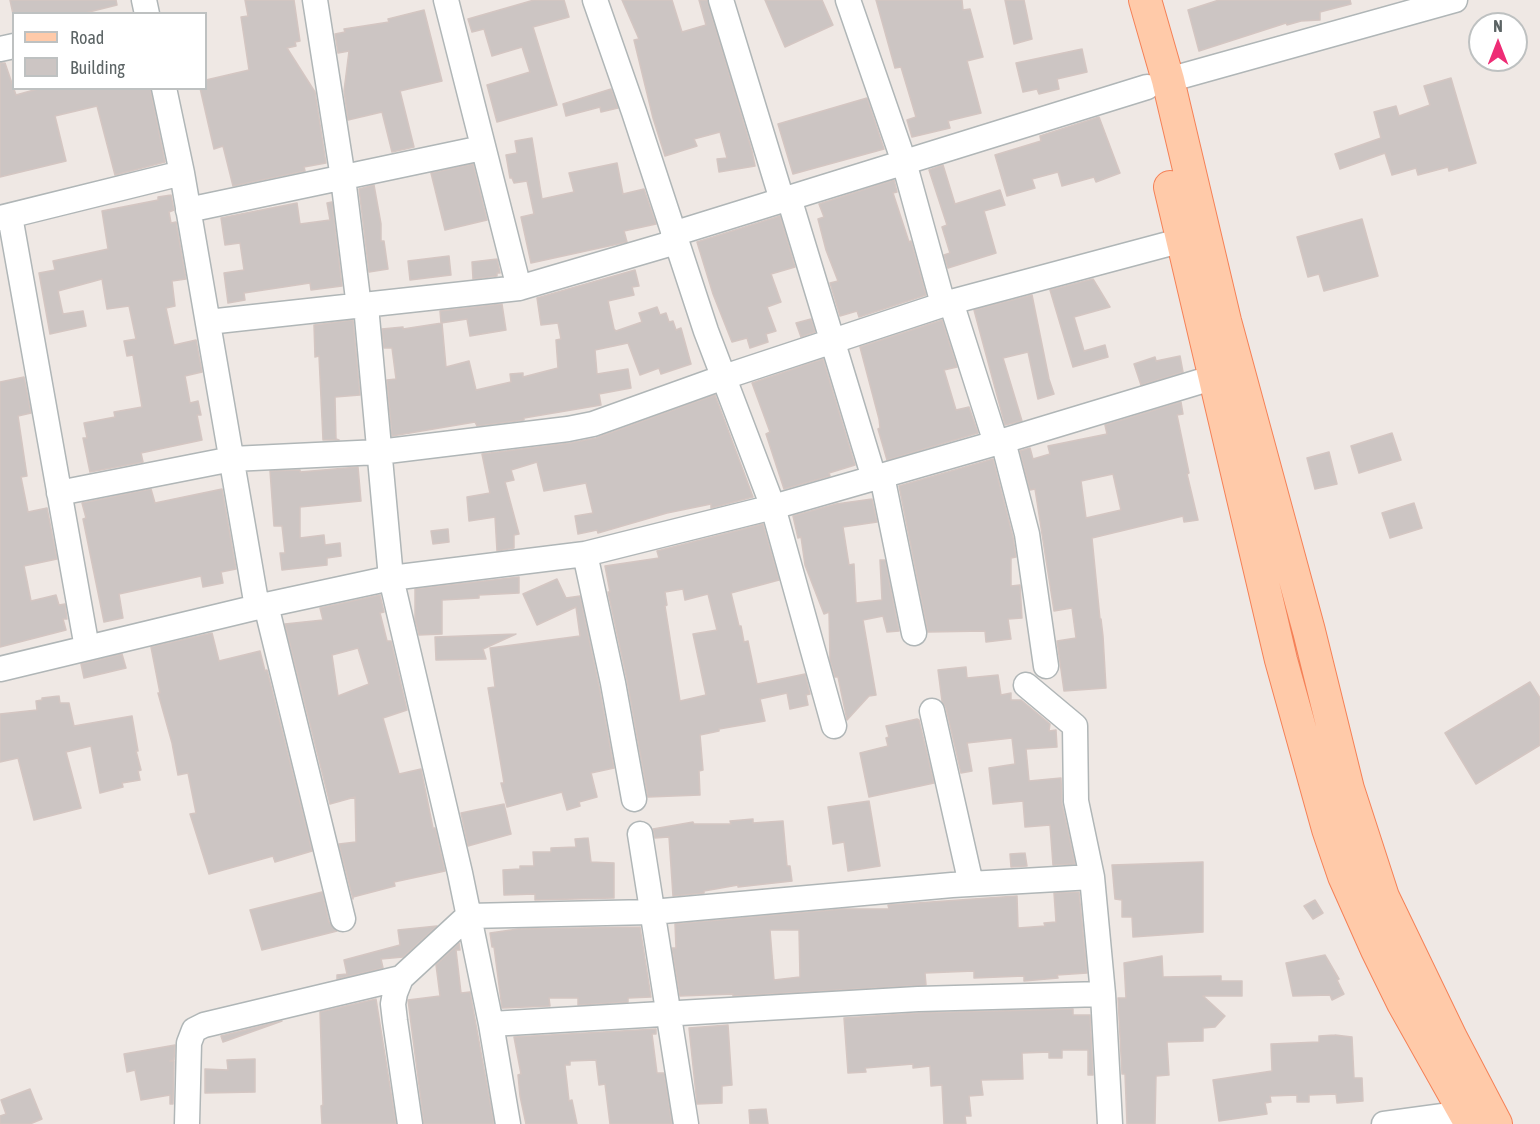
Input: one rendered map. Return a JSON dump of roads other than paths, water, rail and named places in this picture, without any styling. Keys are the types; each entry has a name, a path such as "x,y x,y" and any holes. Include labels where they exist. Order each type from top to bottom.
{"main road":[{"path":"1125,0 1157,83 1225,321 1309,631 1348,789 1383,897 1451,1038 1496,1124"},
{"path":"1145,0 1183,240 1281,660 1311,771 1344,876 1377,950 1403,1003 1468,1118"}],"street":[{"path":"315,0 363,306 391,579 460,873 491,1024 507,1124"},
{"path":"446,0 519,288"},
{"path":"595,0 674,238 773,507 834,726"},
{"path":"722,0 878,477 914,633"},
{"path":"848,0 904,162 947,303 999,442 1027,534 1046,666"},
{"path":"208,322 519,288 786,199 1157,83 1455,0"},
{"path":"164,90 182,173 231,459 262,606 343,919"},
{"path":"188,210 482,148"},
{"path":"87,648 5,217 182,173"},
{"path":"59,493 231,459 379,452 593,424 724,377 947,303 1183,240"},
{"path":"0,669 262,606 391,579 585,554 773,507 1215,377"},
{"path":"585,554 613,683 634,799"},
{"path":"1026,685 1075,726 1076,801 1092,877 1110,1124"},
{"path":"932,711 971,884"},
{"path":"640,834 686,1124"},
{"path":"410,1124 393,1004 401,978 467,910 652,912 971,884 1092,877"},
{"path":"187,1124 189,1043 194,1030 204,1025 401,978"},
{"path":"491,1024 918,999 1102,994"},
{"path":"1384,1124 1468,1118"}]}
